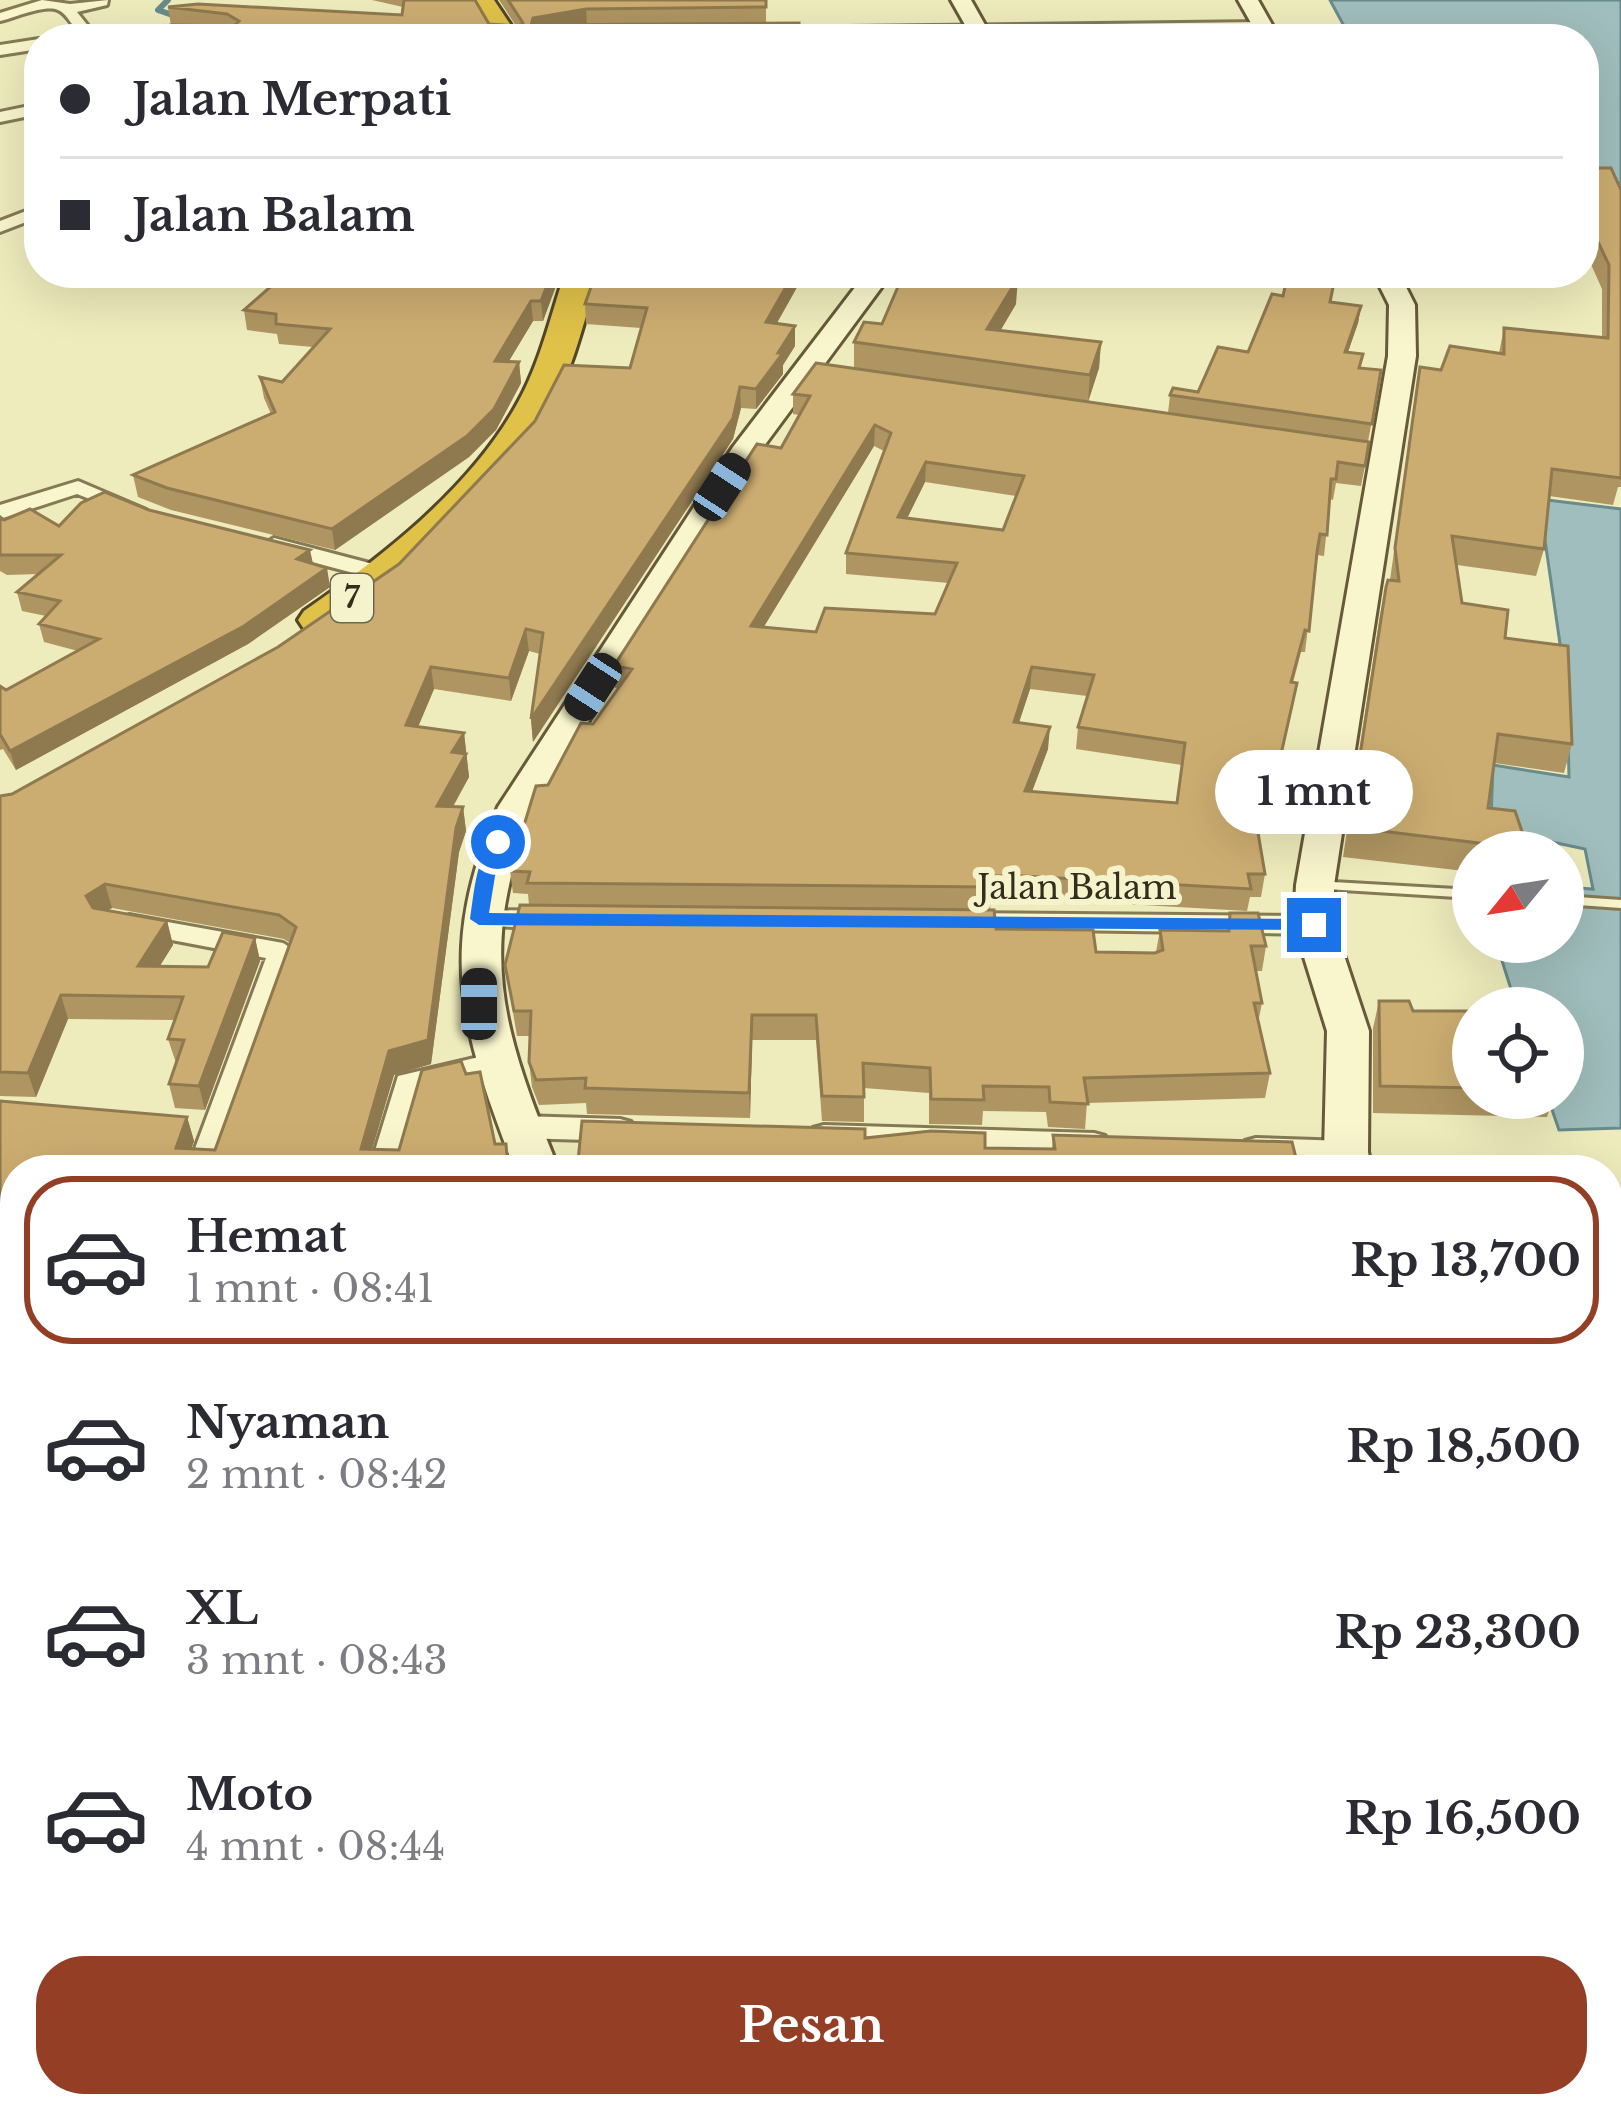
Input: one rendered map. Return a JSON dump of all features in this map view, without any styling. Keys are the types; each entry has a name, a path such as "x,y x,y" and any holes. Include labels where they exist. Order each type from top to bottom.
{"highway":[{"name":"7","path":"282,645 384,574 515,439 537,402 577,288"}],"street":[{"path":"0,17 56,4 102,2"},
{"path":"531,1155 479,1004 479,919 486,876 516,807 869,288"},
{"path":"1348,1155 1348,1031 1314,925 1315,885 1375,454 1402,356 1402,305 1394,288"},
{"path":"0,512 78,487 162,520"},
{"path":"256,540 384,574"},
{"path":"479,919 599,920"},
{"path":"111,921 283,952 206,1126 204,1155"},
{"name":"Jalan Balam","path":"932,922 1314,925"},
{"path":"389,1155 409,1083 496,1063"},
{"path":"520,1127 662,1132"},
{"path":"803,1136 1133,1146"},
{"path":"1228,1148 1293,1155"}],"lane":[{"path":"1315,885 1452,893"},
{"path":"1584,901 1621,904"}],"water":[{"path":"1330,0 1621,0 1621,184 1599,184 1599,24 1343,24"},
{"path":"1539,499 1621,509 1621,1128 1559,1130 1555,1119 1584,1119 1584,987 1510,987 1503,963 1584,963 1584,888 1593,889 1584,831 1509,831 1491,819 1493,765 1569,777 1567,692"}],"building":[{"path":"404,0 475,0 489,24 236,24 239,21 227,14 168,7 198,4 402,15"},
{"path":"508,0 766,0 766,7 586,9 533,18 531,24 522,24"},
{"path":"1599,168 1611,168 1621,190 1621,478 1552,469 1544,549 1452,536 1462,603 1508,610 1505,638 1568,646 1572,744 1498,734 1488,808 1515,811 1522,831 1452,831 1452,840 1349,827 1386,587 1388,580 1399,581 1395,548 1420,367 1441,370 1450,346 1504,354 1504,328 1608,338 1609,265 1599,244"},
{"path":"269,288 546,288 541,301 531,301 495,361 519,362 494,409 467,436 332,529 167,488 133,475 275,412 260,377 282,382 330,329 276,324 276,314 244,310"},
{"path":"591,288 785,288 766,322 795,326 778,353 783,353 756,389 740,387 733,418 531,719 543,633 526,629 509,678 431,667 406,725 464,733 452,752 466,754 437,806 463,807 456,828 428,1040 389,1051 361,1149 399,1150 422,1070 461,1061 466,1074 480,1072 495,1144 506,1144 507,1155 0,1155 0,1101 187,1117 176,1148 215,1150 296,927 279,915 105,884 86,896 93,908 167,921 138,966 208,967 223,932 255,938 199,1086 169,1084 184,1040 168,1039 183,997 61,995 28,1073 0,1072 0,796 12,794 278,647 399,564 535,421 564,365 630,368 647,308 585,304"},
{"path":"897,288 1012,288 987,329 1101,342 1090,375 854,342 864,322 882,324"},
{"path":"1285,288 1333,288 1330,302 1361,306 1345,352 1363,354 1359,368 1381,370 1372,424 1170,395 1173,388 1198,392 1218,347 1248,352 1272,294 1283,296"},
{"path":"816,363 1369,442 1365,466 1338,462 1336,479 1331,479 1327,535 1320,534 1309,631 1305,630 1291,682 1297,683 1271,799 1264,798 1263,816 1255,815 1265,874 1248,874 1251,889 1023,876 990,876 991,887 527,883 530,872 510,871 536,786 548,785 581,723 593,724 632,669 614,666 757,444 781,448 810,396 793,394","holes":["875,425 891,433 846,553 957,563 935,614 825,608 816,632 751,626","926,462 1024,476 1003,530 898,517","1032,667 1094,675 1078,727 1185,743 1177,803 1025,791 1050,727 1014,722"]},
{"path":"105,492 149,510 310,550 297,559 327,568 244,626 10,751 0,734 0,686 6,690 99,639 39,624 60,601 17,592 61,555 0,555 0,517 4,520 30,509 59,526 81,503"},
{"path":"520,905 994,910 996,929 1093,930 1096,952 1155,953 1163,950 1160,930 1229,931 1230,913 1258,913 1266,946 1251,946 1262,1003 1254,1003 1270,1073 1084,1078 1088,1104 1050,1102 1049,1087 983,1086 984,1100 931,1099 930,1068 863,1063 864,1097 822,1096 816,1015 752,1015 749,1093 585,1088 586,1078 536,1080 529,1062 531,1011 514,1011 505,965"},
{"path":"1379,1001 1409,1001 1413,1011 1452,1011 1452,1088 1380,1086"},
{"path":"582,1121 865,1129 865,1138 931,1131 985,1133 985,1148 1055,1149 1053,1135 1292,1142 1295,1155 579,1155"}],"waterway":[{"path":"168,0 158,10 181,18"}],"route":[{"path":"498,842 479,919 1314,925"}]}
